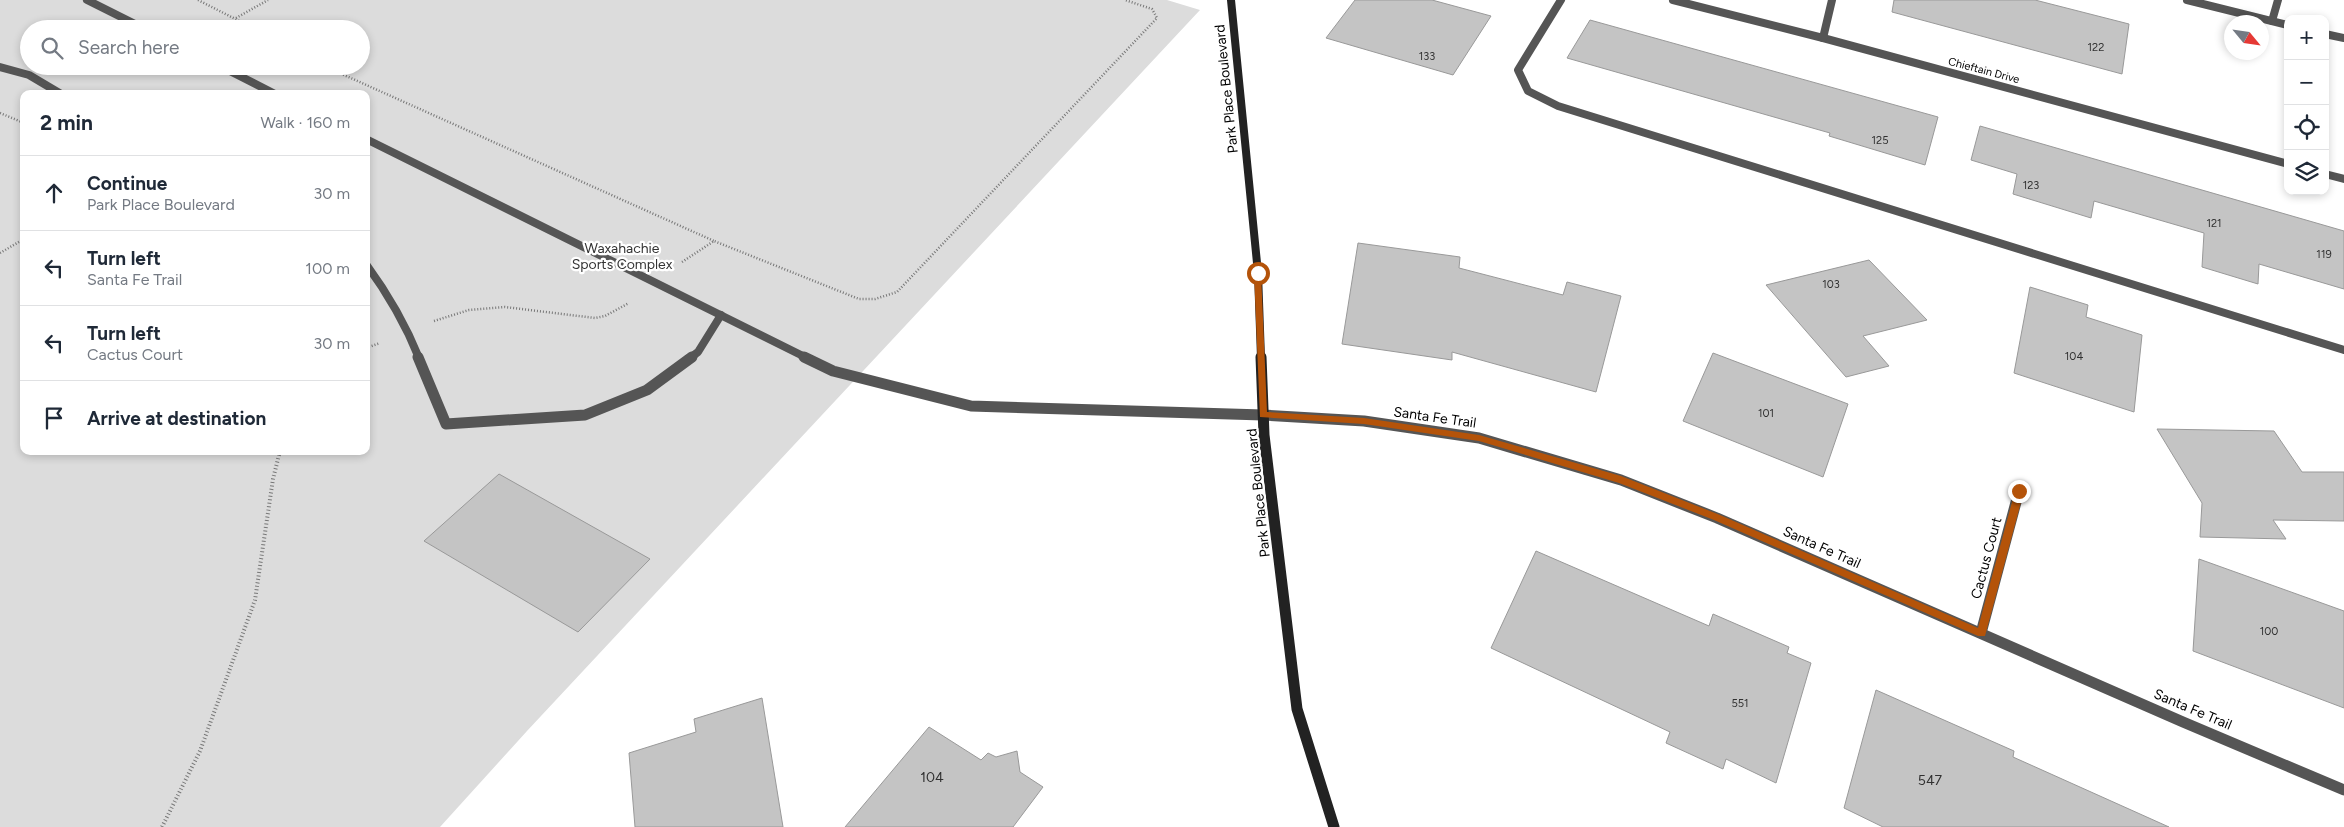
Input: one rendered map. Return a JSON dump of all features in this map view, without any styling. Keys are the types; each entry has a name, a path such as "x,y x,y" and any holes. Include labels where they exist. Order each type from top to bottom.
{"street":[{"path":"87,0 127,20"},
{"name":"Park Place Boulevard","path":"1231,0 1258,273 1263,414 1297,709 1334,827"},
{"path":"1561,0 1518,70 1528,91 1558,106 2344,350"},
{"name":"Chieftain Drive","path":"1673,0 1823,38 2284,163"},
{"path":"1823,38 1832,0"},
{"path":"2187,0 2284,24"},
{"path":"2272,21 2278,0"},
{"path":"2329,35 2344,38"},
{"path":"0,66 20,72"},
{"path":"28,75 55,90"},
{"path":"238,75 267,90"},
{"name":"Santa Fe Trail","path":"370,141 833,371 971,406 1263,414 1364,421 1479,438 1621,480 1717,518 2344,790"},
{"path":"2329,175 2344,179"},
{"path":"370,269 388,293 408,331 446,424 585,415 647,390 698,352 721,315"},
{"name":"Cactus Court","path":"1981,633 2019,491"}],"path":[{"path":"198,0 239,20"},
{"path":"236,18 268,0"},
{"path":"344,75 714,240 851,297 875,299 897,292 1157,18 1152,9 1125,0"},
{"path":"0,113 20,120"},
{"path":"370,346 451,314 486,307 527,308 571,316 601,317 631,302 698,249 714,240"},
{"path":"0,253 20,241"},
{"path":"162,827 200,751 255,600 272,479 279,455"}],"green space":[{"name":"Waxahachie Sports Complex","path":"0,0 1167,0 1200,10 527,731 440,827 0,827"}],"building":[{"path":"1355,0 1432,0 1491,16 1453,75 1326,38"},
{"path":"1894,0 2035,0 2129,24 2122,74 1892,12"},
{"path":"1590,20 1938,117 1925,165 1829,136 1830,133 1567,58"},
{"path":"1980,126 2344,231 2344,289 2259,264 2258,284 2202,267 2204,233 2094,201 2091,218 2013,194 2017,174 1971,160"},
{"path":"1358,243 1460,257 1459,268 1563,295 1567,282 1621,296 1596,392 1452,352 1452,360 1342,344"},
{"path":"1869,260 1927,320 1863,336 1889,366 1846,377 1766,285"},
{"path":"2030,287 2088,305 2086,317 2142,335 2134,412 2014,373"},
{"path":"1713,353 1848,404 1823,477 1683,421"},
{"path":"2157,429 2274,431 2302,472 2344,472 2344,521 2273,520 2286,539 2200,537 2202,503"},
{"path":"499,474 650,559 578,632 424,541"},
{"path":"1536,551 1709,626 1713,614 1789,647 1787,653 1811,663 1776,783 1726,759 1723,769 1666,743 1670,732 1491,648"},
{"path":"2199,559 2344,611 2344,708 2193,651"},
{"path":"1876,690 2014,751 2013,757 2169,827 1883,827 1844,808"},
{"path":"762,698 783,827 635,827 629,753 696,732 694,719"},
{"path":"929,727 981,760 988,753 996,757 1017,751 1020,772 1043,787 1013,827 845,827"}],"route":[{"path":"1258,273 1263,414 1364,421 1479,438 1621,480 1717,518 1981,633 2019,491"}]}
